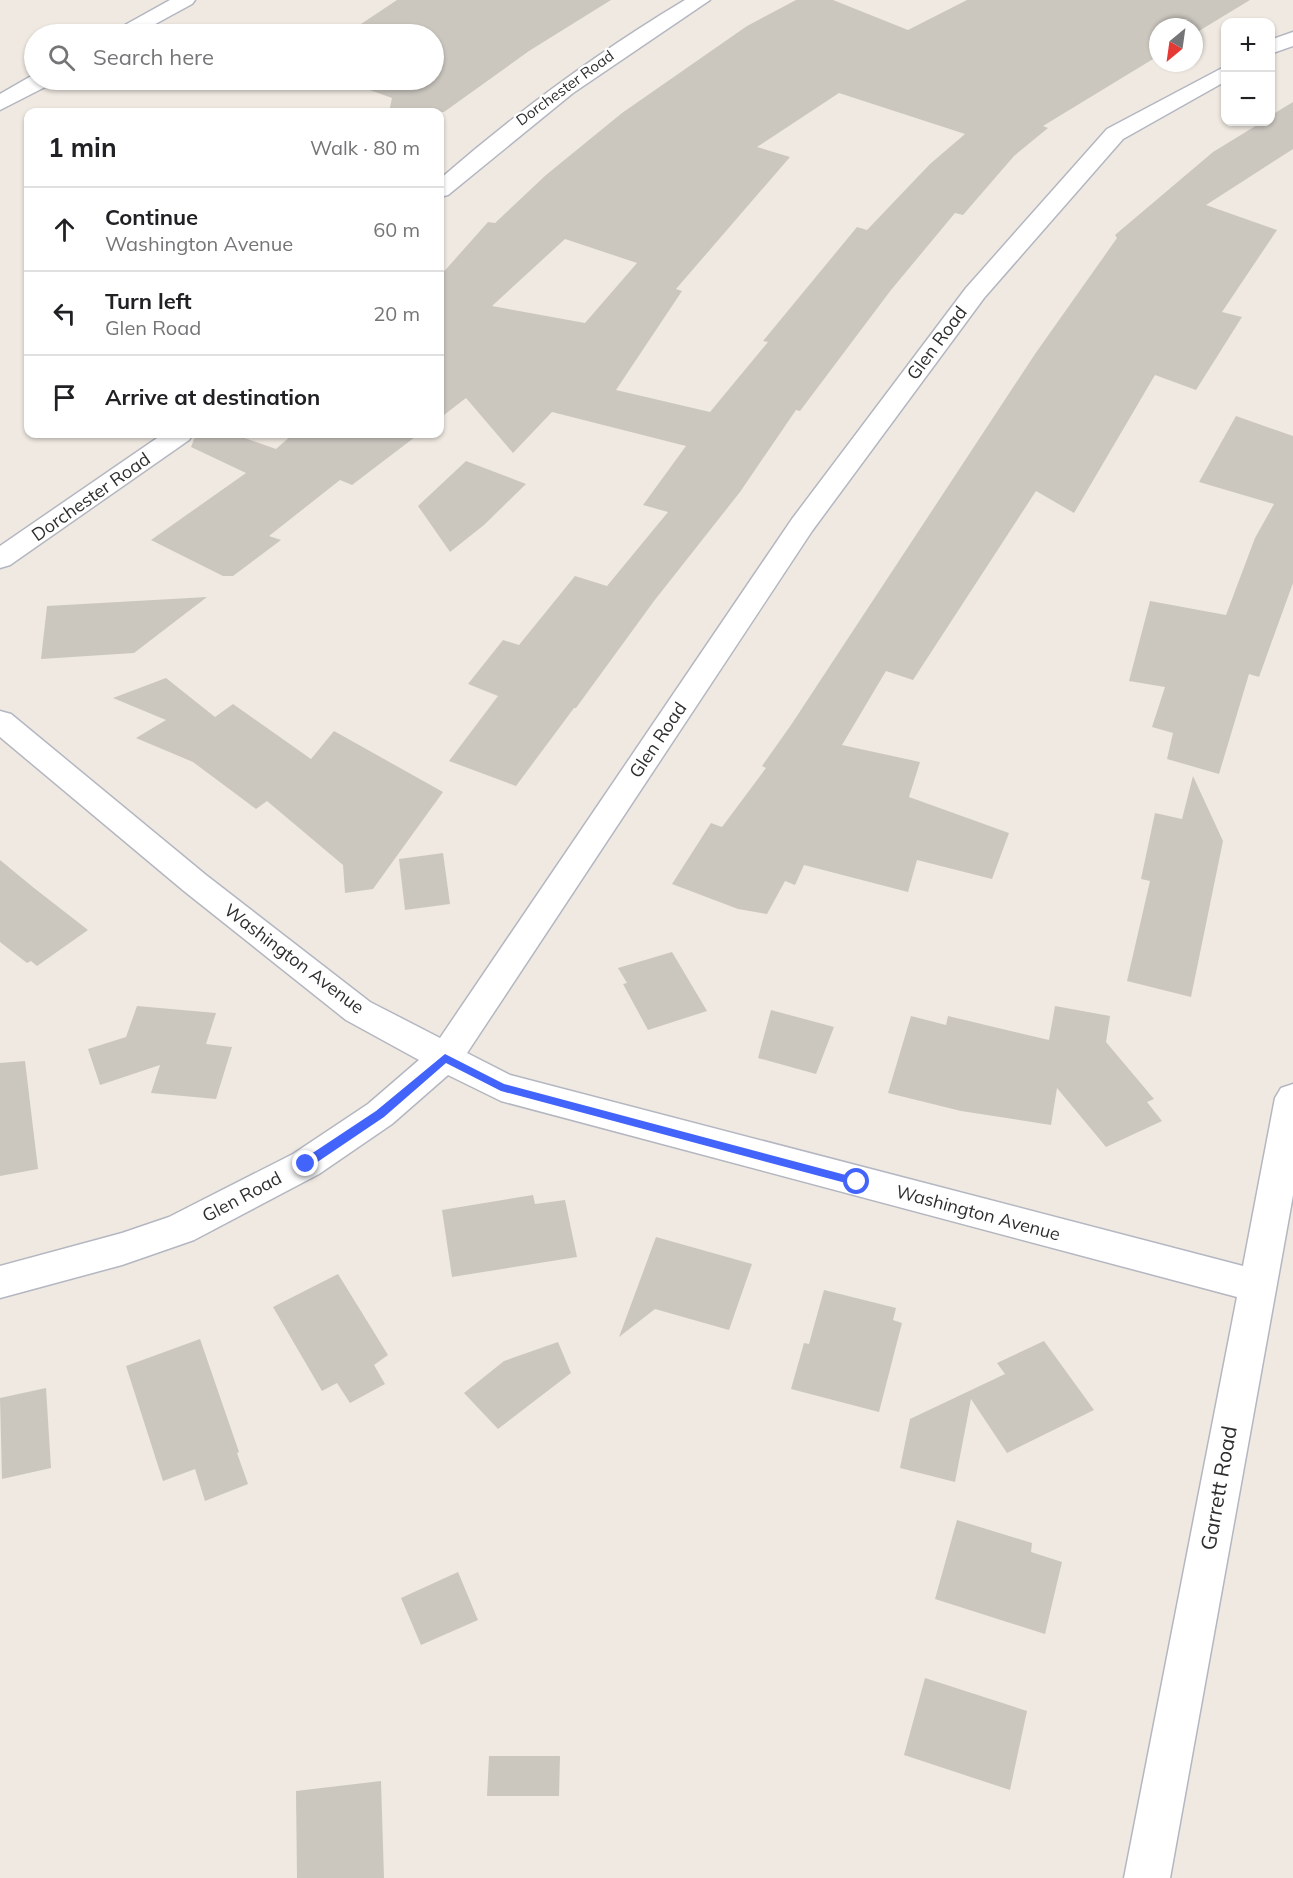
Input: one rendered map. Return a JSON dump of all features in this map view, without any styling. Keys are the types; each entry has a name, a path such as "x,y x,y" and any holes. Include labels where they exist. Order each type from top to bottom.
{"street":[{"path":"141,24 185,0"},
{"name":"Dorchester Road","path":"444,187 516,124 595,65 645,31 700,0"},
{"path":"1275,46 1293,38"},
{"name":"Glen Road","path":"0,1282 122,1249 181,1229 306,1164 380,1114 445,1058 802,525 975,293 1115,134 1221,75"},
{"path":"0,103 24,90"},
{"name":"Dorchester Road","path":"0,559 174,438"},
{"name":"Washington Avenue","path":"0,721 195,884 358,1011 501,1087 1257,1286"},
{"name":"Garrett Road","path":"1147,1878 1293,1098"}],"building":[{"path":"397,0 611,0 529,51 444,112 444,108 390,108 392,98 370,90 444,90 444,24 361,24"},
{"path":"796,0 833,0 908,30 967,0 1250,0 1203,29 1203,18 1149,18 1149,61 1043,126 1048,128 1014,156 963,215 955,213 891,290 800,411 796,410 740,492 654,601 516,786 449,761 498,696 468,684 503,640 519,645 575,576 607,586 668,512 643,505 686,446 552,412 513,453 466,398 444,415 444,272 488,222 495,223 546,175 622,113 747,26","holes":["839,93 965,134 930,164 867,230 857,227 763,341 768,342 710,412 616,390 682,291 676,289 790,157 757,147","565,239 637,263 585,323 492,306"]},
{"path":"1293,102 1293,149 1206,205 1277,230 1222,312 1242,317 1196,390 1155,375 1074,513 1036,491 913,680 886,671 842,745 920,762 909,797 1009,833 992,879 917,860 908,892 804,865 795,885 785,881 767,914 738,909 672,884 711,823 722,827 766,768 762,766 1035,354 1117,238 1115,235 1213,152 1255,126 1275,126 1275,113"},
{"path":"1236,416 1293,436 1293,583 1259,677 1249,674 1219,774 1167,759 1173,733 1152,727 1165,687 1129,681 1150,601 1226,615 1255,538 1274,504 1199,482"},
{"path":"194,438 244,438 276,449 288,438 414,438 352,485 340,480 269,536 281,540 233,576 223,576 151,540 246,473 191,447"},
{"path":"466,461 526,484 484,525 450,552 418,506"},
{"path":"207,597 134,653 41,659 47,606"},
{"path":"166,678 215,717 233,704 311,759 334,731 443,792 373,889 345,893 343,865 267,801 256,809 193,762 136,738 166,720 113,698"},
{"path":"1193,776 1223,841 1191,997 1127,981 1150,881 1141,879 1155,813 1182,819"},
{"path":"443,853 450,904 405,910 399,859"},
{"path":"0,860 88,930 37,966 31,961 27,963 0,942"},
{"path":"672,952 707,1011 648,1030 623,984 627,983 618,968"},
{"path":"137,1006 216,1013 206,1044 232,1047 216,1099 151,1093 160,1065 100,1085 88,1049 126,1037"},
{"path":"1055,1006 1110,1016 1106,1042 1154,1099 1147,1102 1162,1121 1106,1147 1057,1088 1051,1125 961,1111 888,1093 911,1016 946,1025 948,1016 1049,1040"},
{"path":"771,1010 834,1027 816,1074 758,1058"},
{"path":"25,1061 38,1169 0,1176 0,1063"},
{"path":"533,1195 535,1204 565,1200 577,1257 452,1277 442,1210"},
{"path":"656,1237 752,1264 729,1330 655,1309 619,1337"},
{"path":"338,1274 388,1355 374,1365 385,1384 350,1403 337,1383 322,1391 273,1307"},
{"path":"824,1290 896,1308 893,1320 902,1323 879,1412 791,1389 804,1343 809,1344"},
{"path":"200,1339 248,1484 205,1501 195,1469 163,1481 126,1366"},
{"path":"1044,1341 1094,1410 1007,1453 971,1399 955,1482 900,1468 910,1419 1005,1374 997,1363"},
{"path":"558,1342 571,1373 498,1429 464,1393 504,1361"},
{"path":"46,1388 51,1468 2,1479 0,1398"},
{"path":"957,1520 1032,1543 1031,1552 1062,1562 1045,1634 935,1599"},
{"path":"458,1572 478,1620 421,1645 401,1598"},
{"path":"925,1678 1027,1711 1010,1790 904,1755"},
{"path":"489,1756 560,1756 559,1796 487,1796"},
{"path":"381,1781 384,1878 297,1878 296,1791"}],"route":[{"path":"306,1164 380,1114 445,1058 501,1087 857,1182"}]}
